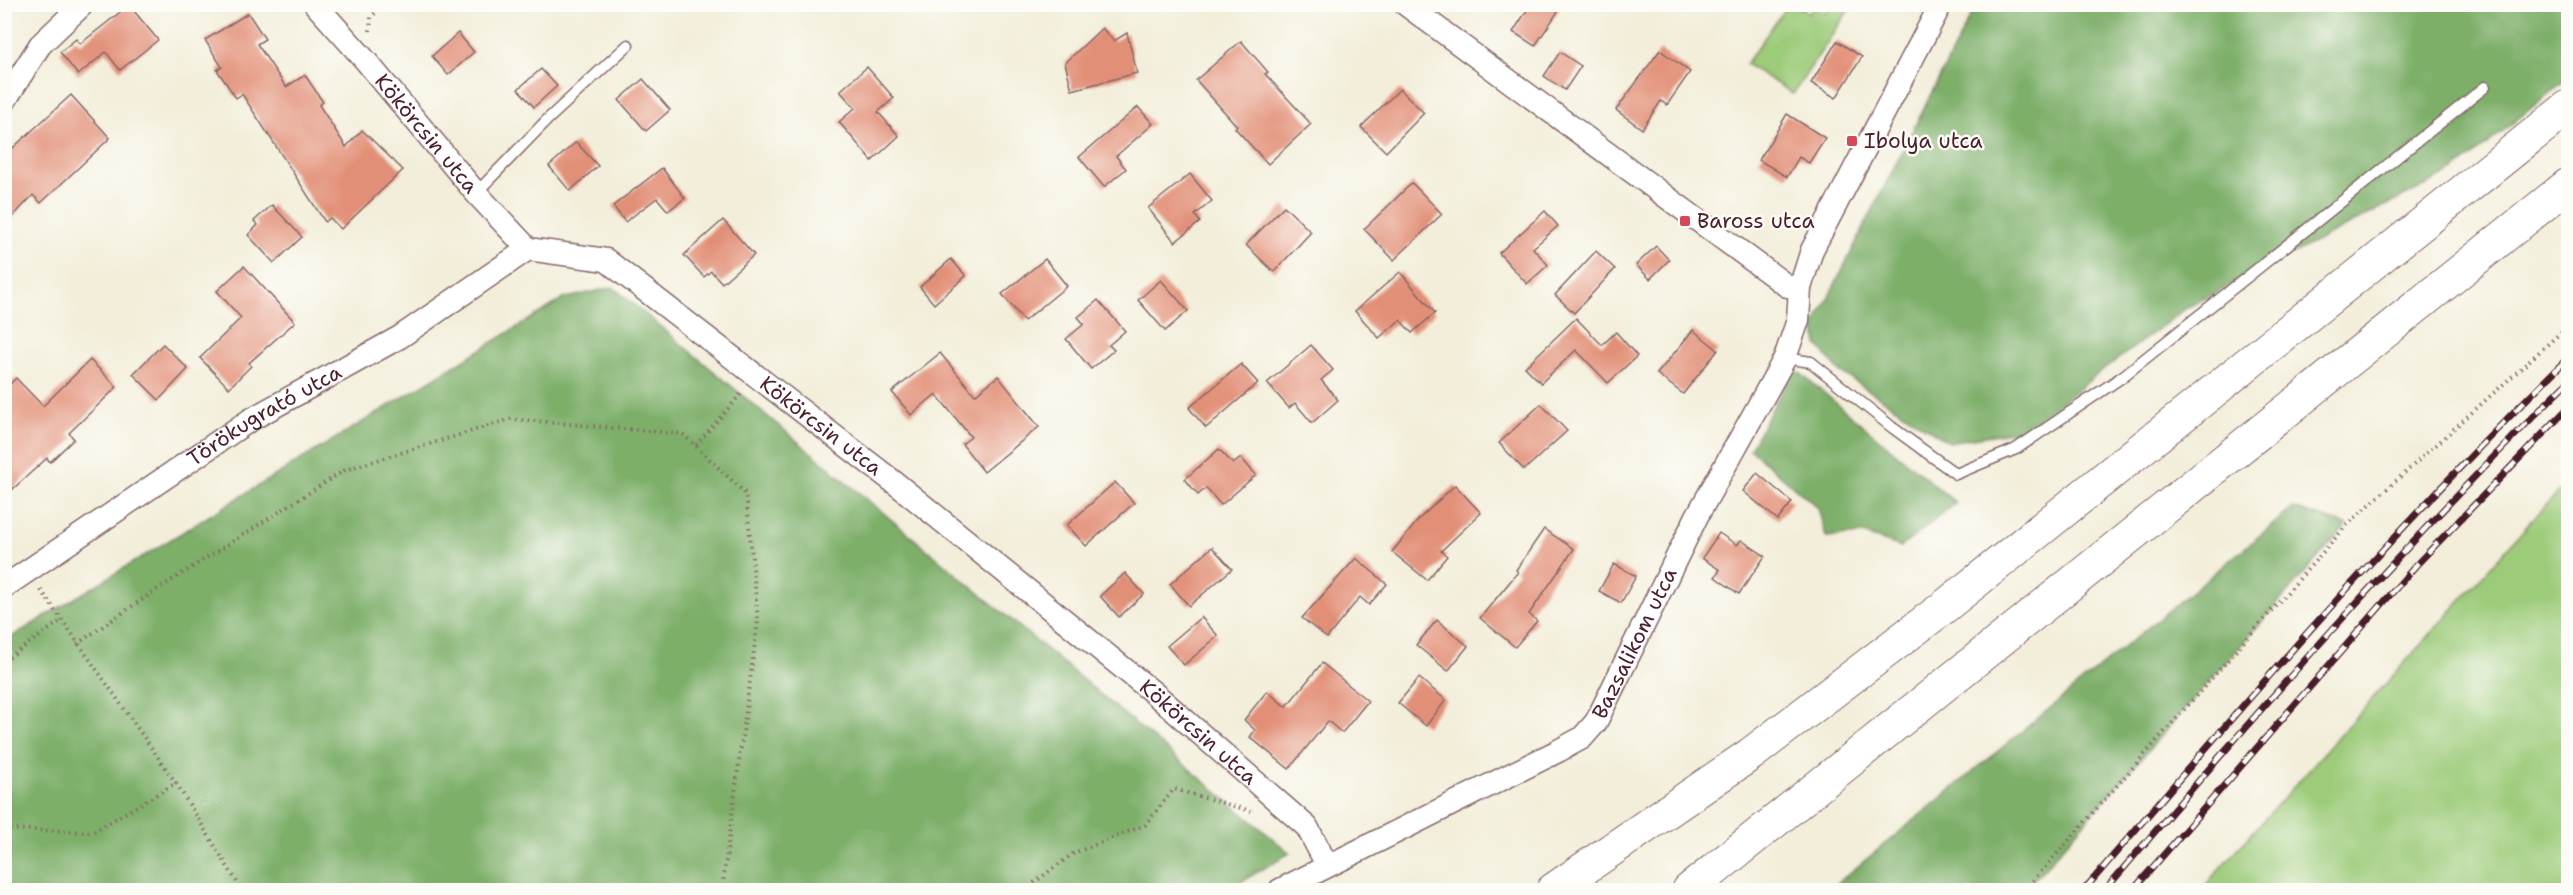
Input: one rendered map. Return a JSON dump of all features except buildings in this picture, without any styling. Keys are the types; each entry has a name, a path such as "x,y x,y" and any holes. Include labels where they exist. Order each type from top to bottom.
{"highway":[{"path":"1553,891 1751,754 1944,607 2568,107"},
{"path":"1689,891 2568,185"}],"street":[{"path":"4,102 40,45 83,4"},
{"name":"Kökörcsin utca","path":"315,4 366,61 476,193 528,249 606,260 899,486 1155,694 1307,827 1327,865"},
{"path":"1405,4 1787,286 1800,288 1812,250 1941,4"},
{"name":"Törökugrató utca","path":"4,587 250,420 400,337 528,249"},
{"name":"Bazsalikom utca","path":"1280,891 1327,865 1360,851 1582,738 1596,722 1697,516 1785,358 1798,320 1800,288"}],"lane":[{"path":"476,193 548,119 628,45"},
{"path":"1785,358 1811,362 1893,428 1956,474 2016,449 2122,377 2485,87"}],"path":[{"path":"2025,891 2347,525 2568,326"},
{"path":"696,445 756,376"},
{"path":"77,644 156,590 345,470 511,419 683,434 746,494 758,620 722,891"},
{"path":"29,572 176,783 242,891"},
{"path":"4,661 62,620"},
{"path":"4,829 93,832 176,783"},
{"path":"1024,891 1074,853 1145,825 1174,789 1263,814"}],"green space":[{"path":"1788,4 1796,5 1810,13 1814,6 1825,13 1830,5 1852,5 1793,94 1746,64"},
{"path":"1976,5 2568,5 2568,78 2454,171 2188,307 2023,430 1948,442 1839,371 1818,346 1814,326"},
{"path":"613,287 1290,853 1227,890 5,890 5,641 563,299"},
{"path":"1794,368 1956,503 1901,547 1863,534 1826,537 1818,508 1750,449"},
{"path":"2568,482 2568,890 2201,890 2536,516"},
{"path":"2293,508 2347,525 2025,890 1829,890"}],"railway":[{"path":"2084,890 2320,618 2442,486 2568,358"},
{"path":"2105,890 2217,759 2389,567 2568,382"},
{"path":"2133,890 2418,563 2568,408"}],"place":[{"name":"Ibolya utca","path":"1852,141"},
{"name":"Baross utca","path":"1685,221"}]}
